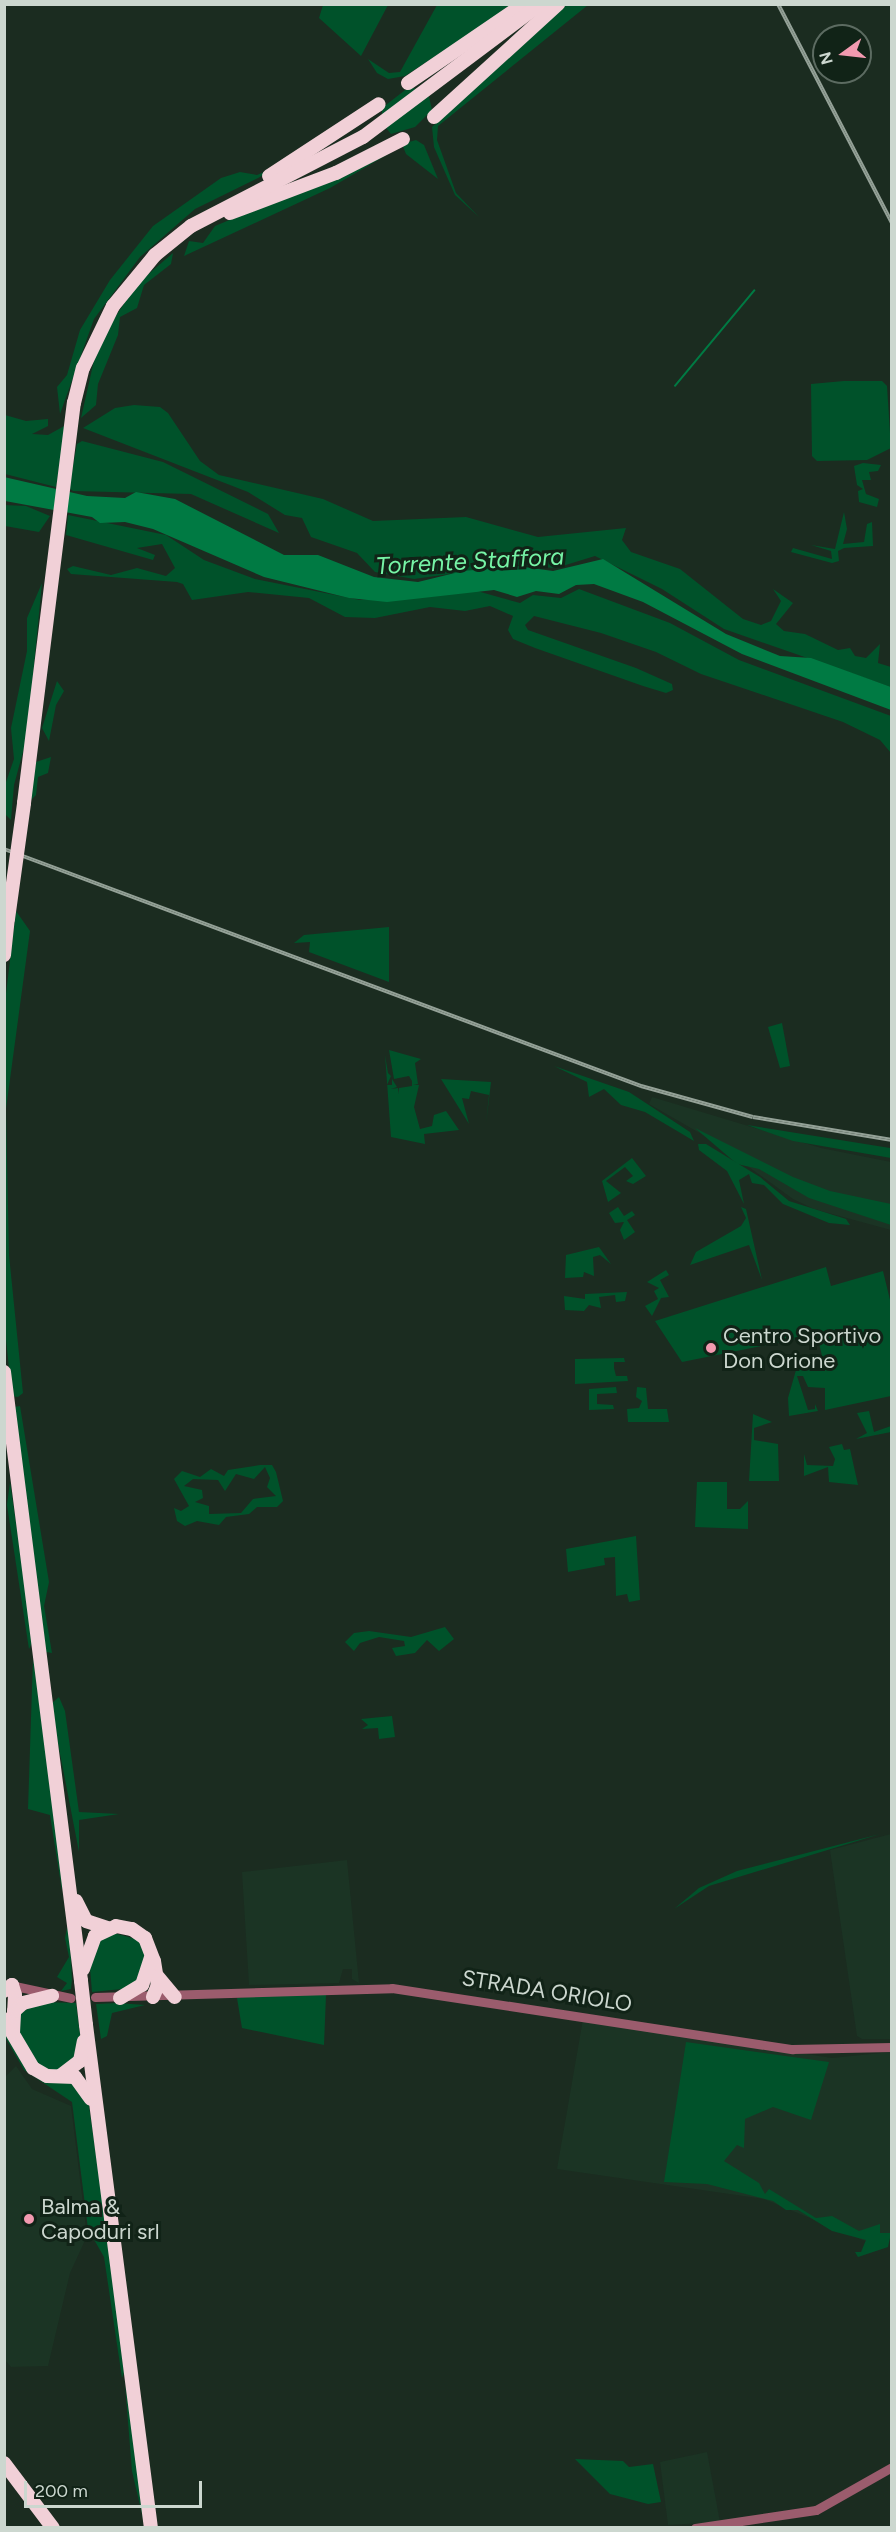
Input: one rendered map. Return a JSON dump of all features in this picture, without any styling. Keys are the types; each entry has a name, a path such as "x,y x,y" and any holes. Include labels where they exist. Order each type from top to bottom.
{"highway":[{"path":"408,83 524,4"},
{"path":"4,955 74,403 83,368 112,306 155,255 191,226 363,137 448,76 540,4"},
{"path":"434,117 558,4"},
{"path":"191,226 198,215 221,199 297,161 379,104"},
{"path":"191,226 336,173 403,139"},
{"path":"4,1372 151,2528"},
{"path":"69,1888 86,1922 108,1928 124,1927 139,1933 152,1953 153,1998"},
{"path":"81,1972 90,1942 108,1928"},
{"path":"152,1977 175,1997"},
{"path":"120,1998 133,1993 152,1977"},
{"path":"7,1986 9,2015 16,2041 37,2071 75,2077 84,2084 97,2111"},
{"path":"9,2015 32,2000 52,1996"},
{"path":"60,2076 82,2058 86,2025"},
{"path":"4,2463 53,2528"},
{"path":"4,2477 42,2528"}],"street":[{"path":"7,1986 71,1998"},
{"name":"STRADA ORIOLO","path":"95,1997 195,1997 392,1988 763,2046 823,2052 891,2047"},
{"path":"695,2528 773,2520 816,2510 891,2467"}],"shaded area":[{"path":"323,4 388,5 361,56 319,18"},
{"path":"437,5 513,5 405,76 388,79 377,73 368,59 389,73 400,72"},
{"path":"565,5 588,5 438,126 437,140 456,193 479,217 455,195 434,147 432,127"},
{"path":"409,87 428,92 432,110 415,127 391,134 382,123 382,108"},
{"path":"416,140 424,145 438,179 406,154 402,144"},
{"path":"390,153 330,188 184,256 189,241 203,243 215,226"},
{"path":"271,169 260,177 195,209 140,257 94,319 60,414 57,387 67,375 80,330 110,280 153,226 221,178 240,172 257,175"},
{"path":"173,253 171,264 144,285 137,308 120,317 118,335 98,384 96,405 81,418 95,356 111,323 138,283"},
{"path":"882,381 887,386 891,448 867,460 817,461 812,456 811,384"},
{"path":"134,405 160,407 168,413 200,461 219,475 323,499 373,521 466,517 538,537 626,528 622,540 631,552 680,569 743,619 761,625 771,621 781,601 773,589 793,603 776,624 784,631 805,634 838,650 850,648 855,656 866,658 880,644 878,663 891,667 891,687 724,629 662,589 595,556 556,568 514,565 414,579 375,572 357,553 311,537 302,518 285,515 248,492 83,428 115,408"},
{"path":"5,415 26,421 48,419 48,426 32,434 48,435 66,425 56,487 5,474"},
{"path":"82,441 163,462 268,514 279,533 191,494 73,491 69,488 77,444"},
{"path":"863,463 881,465 878,471 869,472 871,480 862,480 866,494 879,499 877,507 859,502 858,491 863,489 857,485 854,466"},
{"path":"4,477 87,496 125,498 136,492 175,499 284,555 318,555 374,577 418,582 463,571 517,566 553,571 603,559 726,634 780,656 811,658 891,687 891,710 742,654 643,602 594,584 576,585 559,594 536,591 517,597 494,590 387,602 349,598 264,577 153,529 125,522 100,523 92,517 5,501"},
{"path":"4,505 26,506 50,516 39,532 5,526"},
{"path":"844,512 847,529 843,544 864,542 867,524 872,522 873,546 844,548 838,551 839,561 832,563 791,552 793,548 832,559 831,551 811,545 835,549"},
{"path":"68,515 166,535 204,560 255,579 360,600 477,591 520,603 533,595 561,598 579,589 670,623 739,660 891,716 891,753 880,740 843,722 701,674 656,652 601,633 534,616 525,625 528,630 636,668 672,684 673,690 666,693 643,686 535,648 513,639 508,630 513,616 490,606 465,611 430,607 375,618 345,617 309,598 248,592 192,600 183,584 177,582 71,574 67,569 73,566 111,575 137,568 166,576 175,568 162,544 137,548 155,555 153,560 66,535"},
{"path":"42,583 27,737 14,785 11,820 5,814 5,785 14,759 11,728 27,651 27,618"},
{"path":"57,681 64,691 56,705 49,741 42,728"},
{"path":"51,757 48,773 38,777 36,795 30,801 36,762"},
{"path":"16,911 30,931 6,1109 9,1255 23,1393 18,1397 12,1396 4,1321 4,1010"},
{"path":"389,927 389,982 309,952 310,942 294,943 304,935"},
{"path":"782,1023 790,1066 780,1068 768,1027"},
{"path":"389,1050 421,1059 415,1063 418,1084 413,1085 419,1085 414,1107 420,1129 432,1126 434,1115 446,1111 459,1130 424,1134 425,1144 391,1137 387,1085 392,1085 392,1079 397,1087 391,1089 398,1088 398,1094 399,1088 412,1086 409,1076 394,1079"},
{"path":"385,1055 388,1073 391,1076 387,1085"},
{"path":"554,1066 629,1092 690,1132 694,1141 645,1112 621,1105 604,1089 589,1097 587,1082"},
{"path":"441,1079 491,1082 486,1124 489,1095 471,1091 469,1099 462,1098 469,1124"},
{"path":"652,1097 821,1148 891,1162 891,1230 814,1209 793,1199 710,1139 649,1104"},
{"path":"747,1125 890,1148 891,1158 793,1141"},
{"path":"695,1128 793,1177 830,1191 891,1204 891,1225 809,1198 759,1169 737,1164"},
{"path":"698,1144 706,1144 760,1177 789,1201 846,1219 850,1225 829,1223 783,1204 764,1185 752,1183 749,1174 739,1180 744,1204 727,1171 699,1150"},
{"path":"632,1158 646,1176 633,1184 626,1181 633,1176 625,1167 606,1181 621,1193 608,1202 602,1181"},
{"path":"618,1207 624,1216 632,1211 635,1215 627,1220 635,1232 624,1240 620,1230 624,1222 615,1223 609,1213"},
{"path":"741,1207 746,1209 762,1280 749,1245 690,1265 696,1252 741,1226 746,1218"},
{"path":"599,1247 611,1264 600,1255 593,1257 594,1276 584,1272 583,1277 565,1278 566,1255"},
{"name":"Centro Sportivo Don Orione","path":"826,1267 831,1286 883,1271 891,1304 891,1396 825,1410 825,1388 808,1387 803,1376 797,1376 808,1410 815,1409 815,1404 818,1411 789,1416 788,1398 796,1370 824,1364 817,1335 682,1362 655,1321"},
{"path":"666,1270 669,1275 660,1280 669,1297 661,1298 652,1316 645,1306 658,1299 654,1291 659,1288 647,1282"},
{"path":"627,1292 625,1301 616,1302 615,1295 599,1297 601,1308 589,1305 584,1311 565,1310 564,1296 585,1299 585,1294"},
{"path":"624,1358 625,1362 614,1362 614,1368 616,1376 627,1376 628,1381 575,1384 575,1359"},
{"path":"616,1387 617,1393 597,1394 597,1404 613,1405 614,1409 589,1410 589,1389"},
{"path":"637,1387 646,1388 648,1409 667,1409 669,1422 628,1422 627,1409 639,1408 642,1401 636,1397"},
{"path":"20,1406 49,1582 44,1606 52,1653 46,1652 38,1609 14,1407"},
{"path":"869,1411 874,1432 891,1426 891,1432 856,1439 867,1433 857,1413"},
{"path":"753,1414 772,1422 754,1428 754,1440 778,1444 779,1481 749,1481"},
{"path":"842,1444 844,1450 850,1449 858,1485 829,1482 828,1467 804,1476 804,1454 807,1465 833,1466 835,1459 829,1447"},
{"path":"272,1465 283,1501 277,1507 257,1507 249,1514 226,1517 219,1525 197,1521 185,1526 177,1521 174,1508 181,1511 189,1506 174,1479 182,1471 200,1477 211,1469 224,1476 228,1470","holes":["265,1467 270,1478 267,1487 276,1496 253,1499 241,1513 209,1514 209,1506 195,1502 203,1498 202,1490 184,1486 193,1479 218,1480 225,1491 236,1474 254,1479"]},
{"path":"10,1482 33,1641 29,1649 7,1505"},
{"path":"697,1482 727,1482 727,1509 740,1509 748,1501 748,1529 695,1527"},
{"path":"636,1536 640,1600 629,1602 627,1594 616,1596 615,1557 604,1558 605,1565 568,1572 566,1549"},
{"path":"445,1627 454,1639 439,1651 427,1640 415,1653 396,1656 392,1648 405,1646 404,1641 379,1637 360,1643 354,1651 345,1642 354,1633 369,1631 411,1637"},
{"path":"33,1658 62,1870 62,1891 50,1815 28,1809"},
{"path":"59,1697 65,1711 79,1812 119,1814 79,1820 79,1852 52,1703"},
{"path":"392,1716 395,1737 379,1739 378,1728 362,1729 368,1725 361,1719"},
{"path":"880,1834 709,1886 674,1909 699,1888 737,1871"},
{"path":"891,1834 891,2039 862,2039 857,2036 830,1850"},
{"path":"347,1860 359,1983 352,1979 352,1969 343,1969 339,1983 249,1985 242,1872"},
{"path":"69,1917 72,1980 71,1989 61,1991 67,1983 57,1977 69,1957 65,1938"},
{"path":"114,1933 139,1940 149,1964 132,1988 92,1992 90,1968 97,1941"},
{"path":"283,1994 326,1995 324,2045 242,2028 237,1998"},
{"path":"39,2002 76,2003 81,2041 76,2060 59,2071 41,2068 17,2033 19,2014"},
{"path":"96,2004 145,2005 112,2013 107,2036 101,2039"},
{"path":"583,2019 832,2058 891,2052 892,2236 882,2248 764,2199 557,2169"},
{"path":"4,2029 27,2071 72,2082 88,2099 124,2373 122,2378 104,2257 88,2229 72,2102 24,2070 5,2037"},
{"path":"686,2042 829,2062 811,2120 773,2107 745,2119 744,2148 737,2145 724,2161 759,2183 765,2194 769,2189 816,2218 832,2216 859,2231 880,2224 880,2233 891,2233 888,2247 858,2257 855,2252 861,2252 866,2240 832,2231 798,2210 786,2210 773,2201 707,2184 664,2182"},
{"path":"16,2066 32,2089 71,2106 87,2236 70,2273 48,2366 11,2367 4,2359 4,2078"},
{"path":"125,2385 130,2414 145,2527 132,2471"},
{"path":"707,2452 720,2522 668,2525 660,2462"},
{"path":"575,2459 623,2461 629,2467 653,2464 661,2502 648,2504 610,2494"}],"waterway":[{"path":"675,386 754,291"}],"railway":[{"path":"778,4 892,223"},
{"path":"4,849 641,1086 753,1117 892,1140"}],"place":[{"name":"Centro Sportivo Don Orione","path":"711,1348"},
{"name":"Balma & Capoduri srl","path":"29,2219"}],"water label":[{"name":"Torrente Staffora","path":"470,561"}]}
